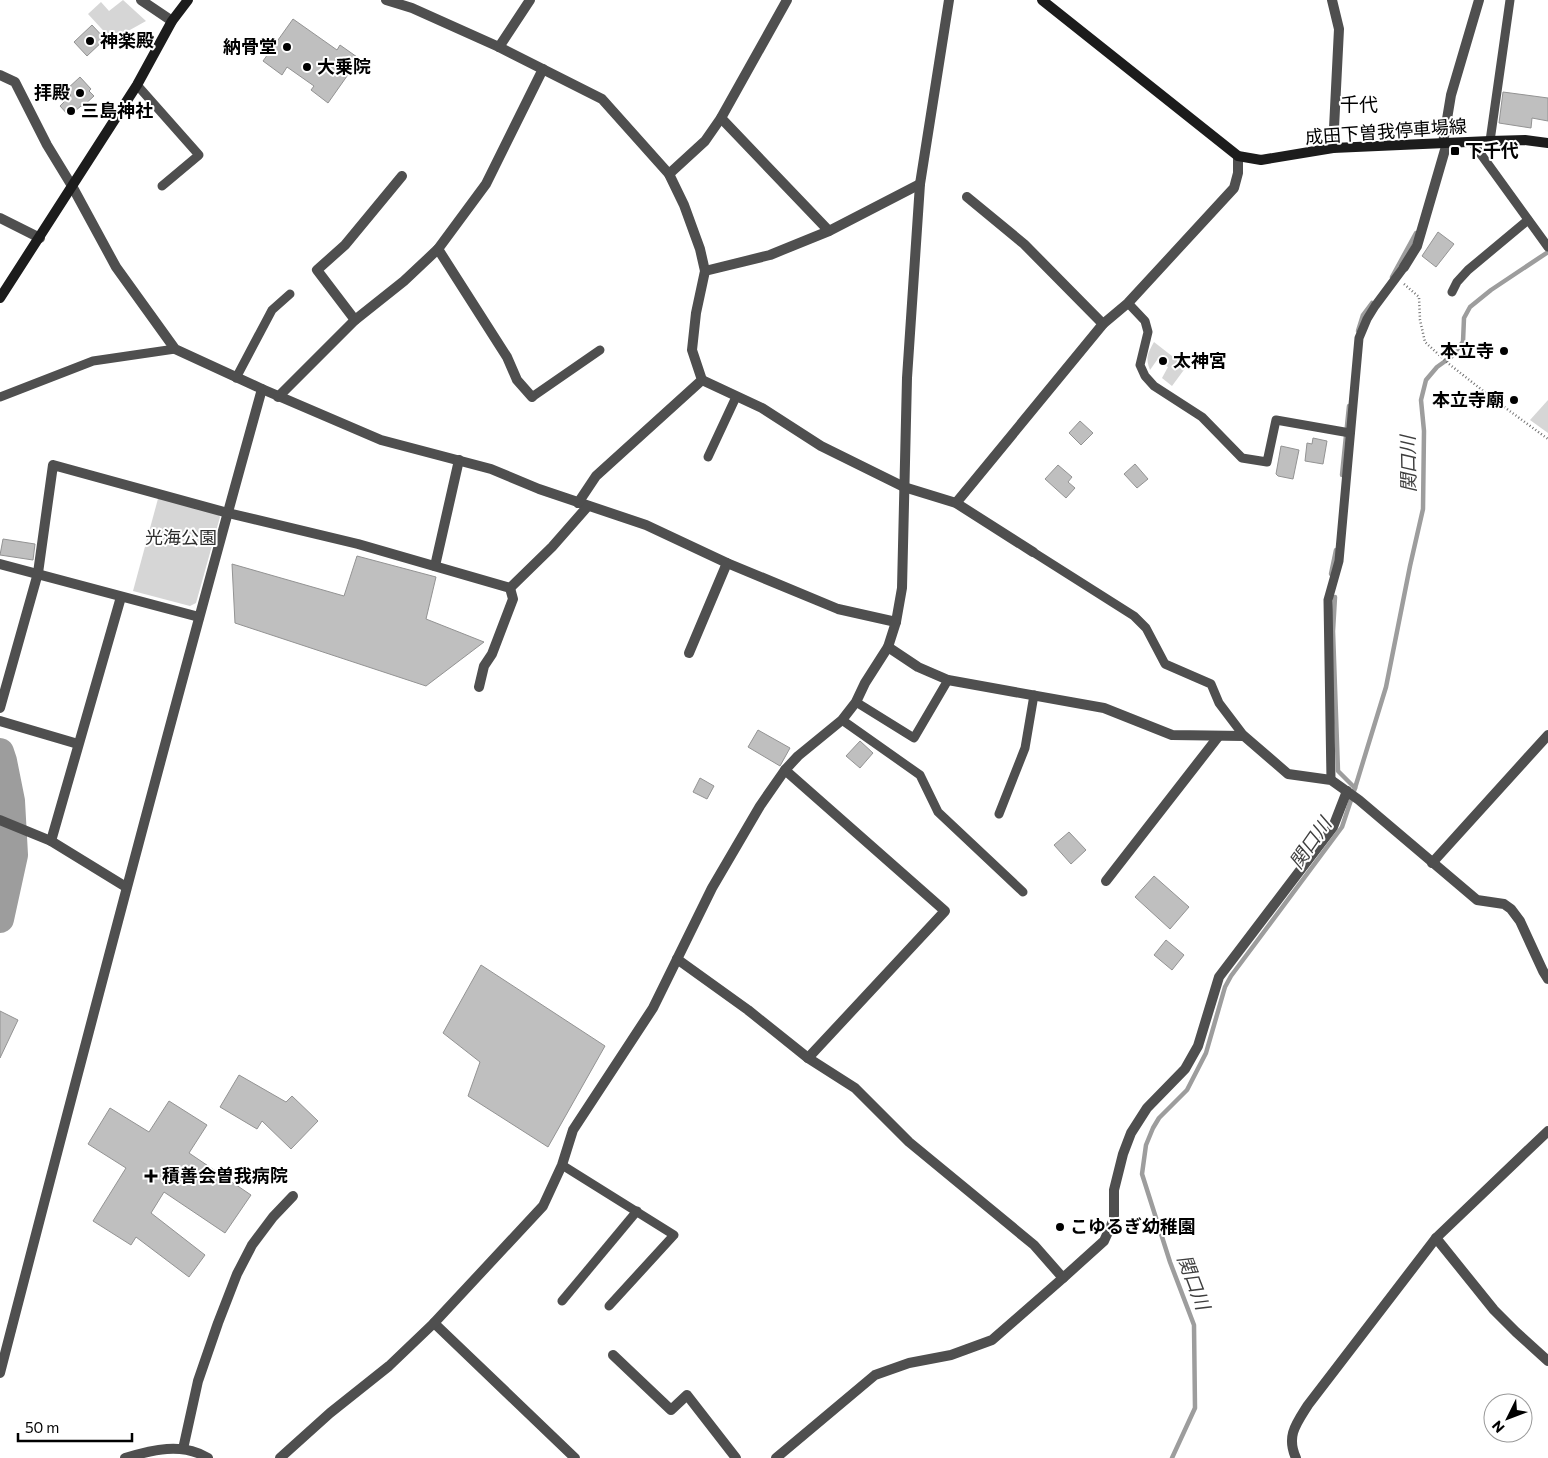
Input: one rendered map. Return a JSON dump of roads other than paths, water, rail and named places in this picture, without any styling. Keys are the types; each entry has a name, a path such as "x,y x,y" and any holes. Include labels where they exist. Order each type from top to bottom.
{"main road":[{"path":"0,298 137,85 172,21 188,0"},
{"name":"成田下曽我停車場線","path":"1042,0 1238,156 1261,160 1332,148 1525,140 1548,143"}],"street":[{"path":"141,0 172,21"},
{"path":"386,0 412,8 499,47 602,99 669,174 684,205 700,249 705,271 696,314 692,350 702,380 762,408 821,446 904,487 956,503 1033,552"},
{"path":"499,47 530,0"},
{"path":"669,174 705,141 721,118 787,0"},
{"path":"280,1458 330,1413 389,1366 434,1322 543,1206 562,1165 574,1130 653,1008 712,888 760,806 785,770 798,756 842,720 856,702 865,683 888,647 896,622 902,588 907,378 920,184 949,0"},
{"path":"1332,0 1340,29 1332,148"},
{"path":"1404,267 1417,246 1445,143 1451,95 1478,0"},
{"path":"278,397 355,320 404,282 438,249 486,184 543,69"},
{"path":"0,75 15,82 47,146 72,186 116,267 175,349 278,397 381,440 491,469 539,489 646,524 727,564 838,609 896,622"},
{"path":"721,118 829,231"},
{"path":"956,503 1103,324 1128,303 1234,188 1238,173 1238,156"},
{"path":"355,320 316,270 345,245 402,176"},
{"path":"705,271 770,255 829,231 920,184"},
{"path":"966,197 1024,244 1103,324"},
{"path":"0,218 40,238"},
{"path":"438,249 507,357 517,380 532,397"},
{"path":"510,588 552,547 583,504 596,476 702,380"},
{"path":"0,1373 126,888 262,389"},
{"path":"435,566 459,460"},
{"path":"0,708 38,573 53,465 228,512 358,544 510,588"},
{"path":"0,564 199,617"},
{"path":"689,653 727,564"},
{"path":"479,687 484,666 492,654 513,599 510,588"},
{"path":"51,841 121,597"},
{"path":"888,647 918,667 948,680 1104,708 1172,736 1244,736 1288,774 1331,780 1347,791 1477,900 1504,904 1512,910 1520,920 1546,972"},
{"path":"0,721 78,744"},
{"path":"1432,863 1548,735"},
{"path":"1106,881 1218,737"},
{"path":"785,770 945,911 808,1058"},
{"path":"776,1458 876,1375 909,1363 951,1355 992,1340 1104,1241 1114,1219 1114,1190 1123,1154 1131,1134 1147,1108 1185,1069 1198,1046 1219,977 1333,828 1347,791"},
{"path":"2,821 51,841 126,888"},
{"path":"677,959 748,1010 808,1058 855,1088 909,1142 1034,1245 1063,1278"},
{"path":"1296,1458 1292,1433 1308,1405 1436,1238 1548,1131"},
{"path":"183,1449 198,1381 237,1274 252,1245 273,1217 293,1196"},
{"path":"1436,1238 1494,1310 1548,1361"},
{"path":"434,1322 575,1458"},
{"path":"613,1356 671,1410 687,1395 736,1458"},
{"path":"125,1458 156,1450 183,1449 202,1454 208,1458"}],"lane":[{"path":"1490,141 1510,0"},
{"path":"137,85 199,154 162,186"},
{"path":"1472,142 1548,247"},
{"path":"1452,292 1457,282 1468,270 1528,220"},
{"path":"1331,780 1328,600 1339,562 1346,432 1359,338 1375,306 1397,279 1404,267"},
{"path":"236,378 272,310 290,294"},
{"path":"1128,303 1145,320 1148,332 1140,366 1145,376 1154,386 1202,418 1242,458 1268,462 1276,420 1346,432"},
{"path":"0,397 93,361 175,349"},
{"path":"532,397 600,350"},
{"path":"708,457 736,397"},
{"path":"1033,552 1134,616 1146,628 1165,664 1211,684 1219,702 1244,736"},
{"path":"856,702 914,738 948,680"},
{"path":"999,814 1025,748 1034,695"},
{"path":"842,720 920,775 938,812 1024,892"},
{"path":"562,1165 674,1235 609,1306"},
{"path":"562,1301 637,1211"}],"waterway":[{"path":"1392,277 1416,233"},
{"name":"関口川","path":"1172,1458 1195,1408 1194,1325 1170,1262 1142,1174 1146,1145 1159,1118 1187,1090 1206,1053 1225,987 1231,976 1342,827 1386,687 1423,509 1424,431 1421,400 1426,380 1437,367 1451,357 1463,342 1464,318 1470,307 1491,290 1548,252"},
{"path":"1358,331 1363,315 1372,303"},
{"path":"1342,475 1349,406"},
{"path":"1331,574 1336,550"},
{"path":"1335,597 1333,631 1338,771 1355,788"},
{"path":"0,752 11,801 14,855 0,919"}],"place":[{"name":"神楽殿","path":"90,41"},
{"name":"納骨堂","path":"287,47"},
{"name":"大乗院","path":"307,67"},
{"name":"拝殿","path":"80,93"},
{"name":"三島神社","path":"71,111"},
{"name":"下千代","path":"1455,151"},
{"name":"本立寺","path":"1504,351"},
{"name":"太神宮","path":"1163,361"},
{"name":"本立寺廟","path":"1514,400"},
{"name":"積善会曽我病院","path":"151,1176"},
{"name":"こゆるぎ幼稚園","path":"1060,1227"}],"district":[{"name":"千代","path":"1359,104"}],"park label":[{"name":"光海公園","path":"181,538"}]}
